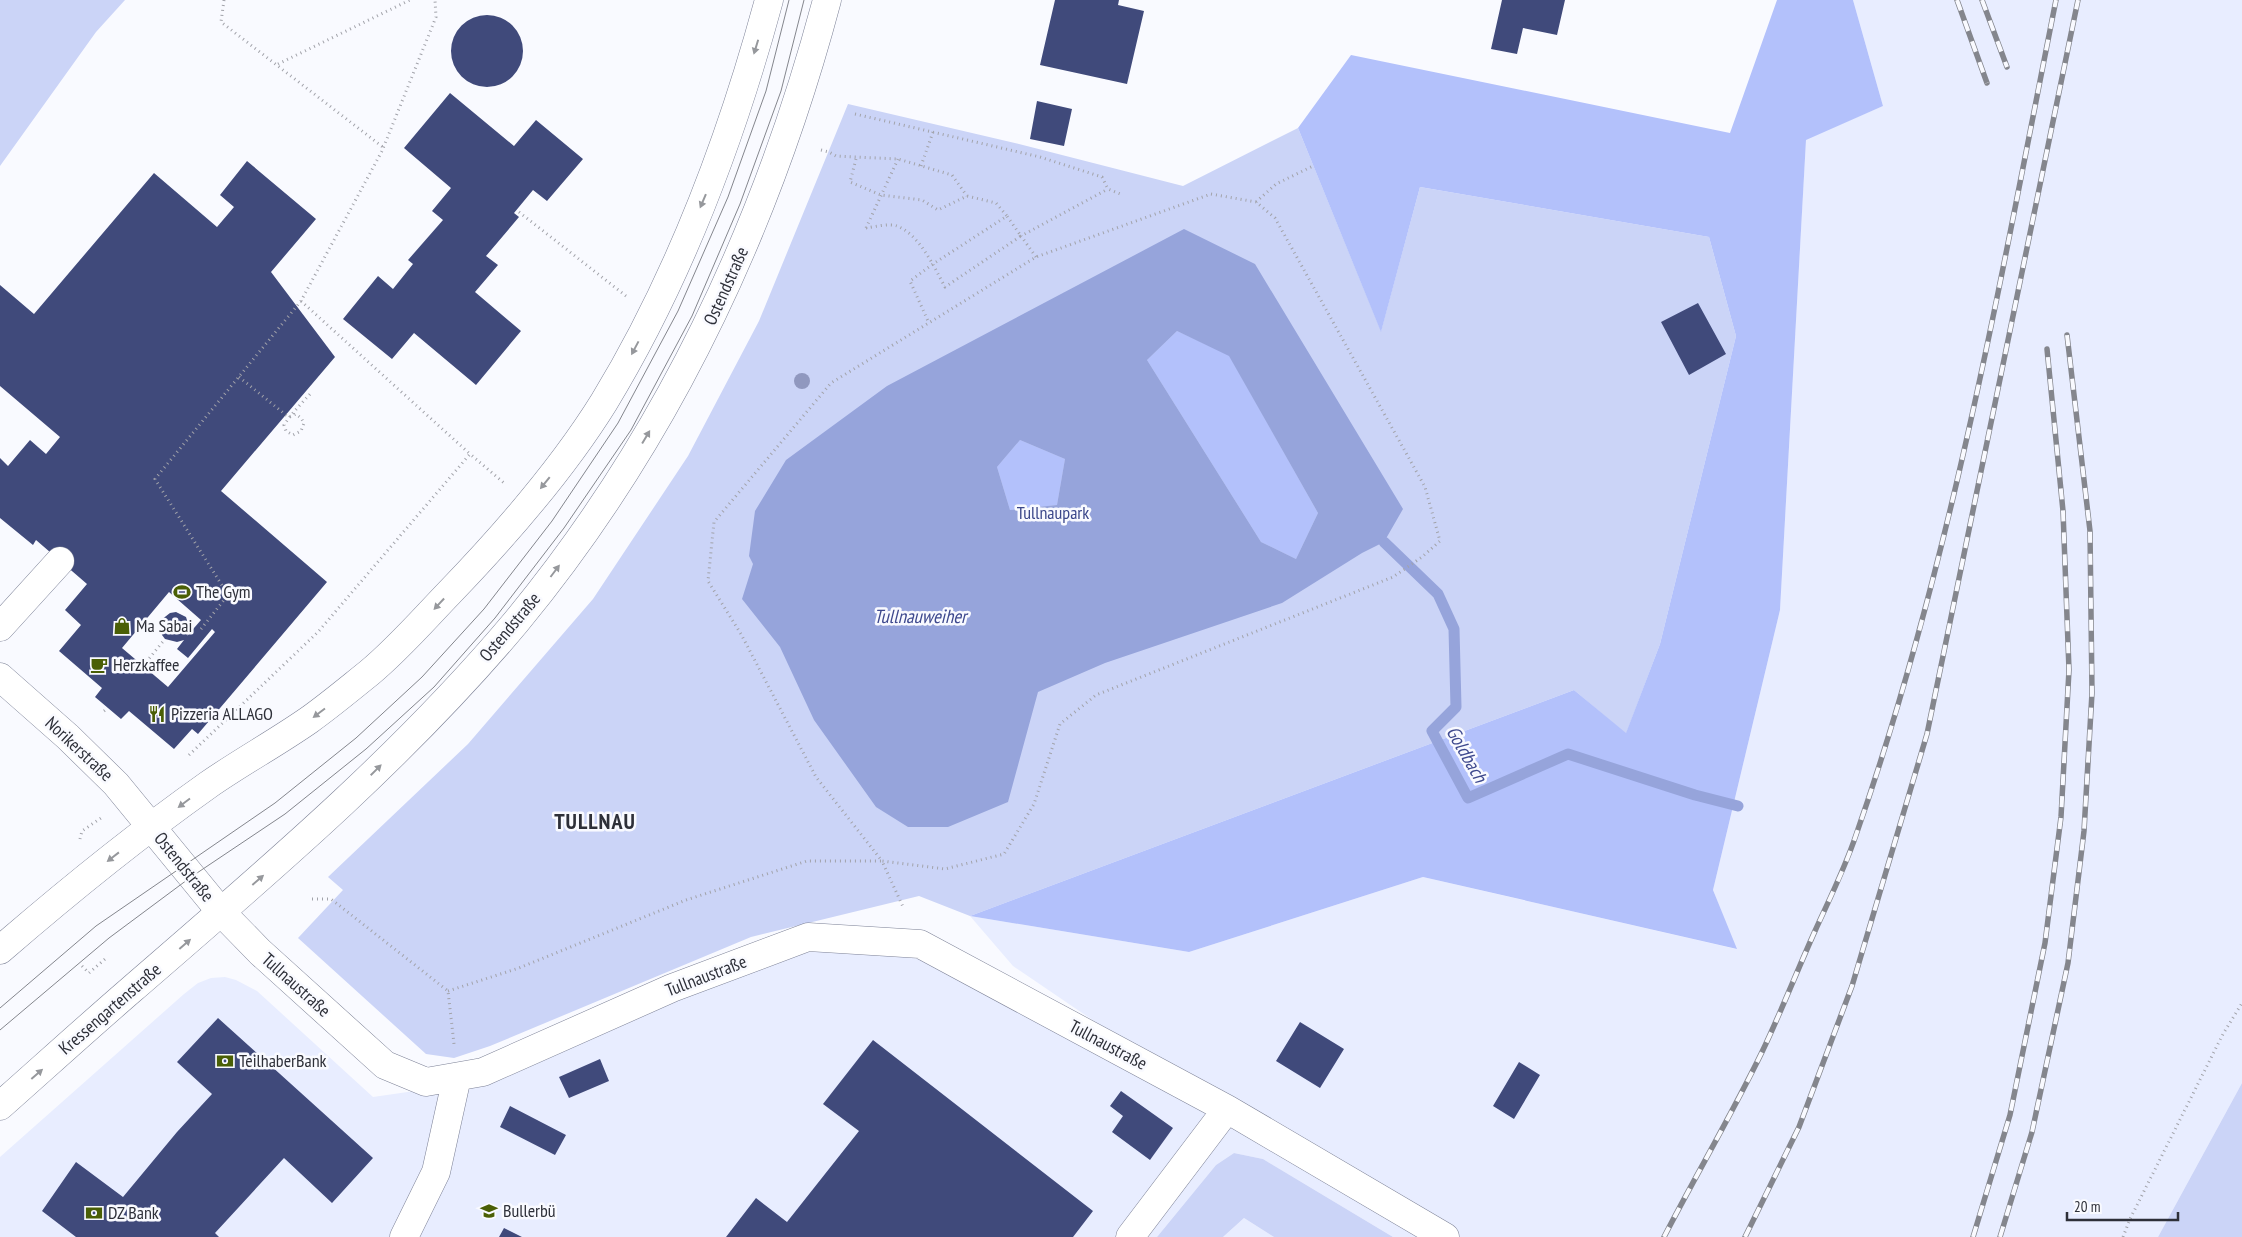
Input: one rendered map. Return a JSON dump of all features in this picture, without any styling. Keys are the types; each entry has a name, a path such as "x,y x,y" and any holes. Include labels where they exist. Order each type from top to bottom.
{"main road":[{"name":"Ostendstraße","path":"769,0 730,131 690,232 660,299 635,347 602,404 579,438 494,544 423,621 372,670 309,720 208,785 152,828 221,912 324,821 456,689 540,592 617,484 692,358 735,268 764,199 789,127 826,0"},
{"path":"0,627 60,561"},
{"name":"Norikerstraße","path":"0,677 104,770 152,828"},
{"path":"0,950 55,903 152,828"},
{"name":"Tullnaustraße","path":"221,912 274,965 385,1065 426,1082 483,1072 672,988 808,937 920,944 1227,1109 1446,1237"},
{"name":"Kressengartenstraße","path":"0,1106 221,912"},
{"path":"404,1237 436,1172 457,1077"},
{"path":"1130,1237 1227,1109"}],"path":[{"path":"224,0 221,22 278,64 384,148"},
{"path":"278,64 410,0"},
{"path":"201,629 228,595 155,479 301,301 384,148 436,16 435,0"},
{"path":"855,114 1040,157 1102,177 1108,189 1123,195"},
{"path":"921,166 933,132"},
{"path":"821,150 836,156 856,159 898,159 952,175 967,196"},
{"path":"856,159 850,182 881,195 922,200 938,210 967,196 996,203 1036,257"},
{"path":"898,159 866,228 895,225 908,233 932,264 945,287 1022,236 1108,189"},
{"path":"1256,202 1276,184 1313,166"},
{"path":"448,991 519,968 686,900 807,861 882,861 944,869 1004,854 1034,804 1060,724 1096,695 1393,577 1422,557 1440,541 1425,487 1275,218 1256,202 1211,194 1036,257 928,321 831,383 714,522 708,582 741,634 816,777 882,861 920,944"},
{"path":"519,212 632,301"},
{"path":"928,321 910,281 932,264 1006,216"},
{"path":"301,301 509,487"},
{"path":"239,377 289,417 296,414 301,418 304,423 301,431 294,434 286,431 284,425 288,419 293,413 311,393"},
{"path":"186,758 318,632 470,454"},
{"path":"143,666 165,639"},
{"path":"104,711 108,708"},
{"path":"312,899 331,898 448,991 457,1077"},
{"path":"82,966 89,973 106,959"},
{"path":"2123,1237 2130,1219 2219,1043 2242,1003"}],"shaded area":[{"path":"1777,0 1853,0 1883,106 1806,140 1780,610 1713,890 1737,949 1423,877 1189,952 970,916 1574,690 1626,733 1660,644 1736,336 1709,237 1420,187 1381,332 1298,128 1351,55 1730,133"},
{"path":"1853,0 2242,0 2242,1083 2158,1237 1393,1237 1263,1159 1234,1153 1216,1165 1157,1237 0,1237 0,1157 184,994 198,983 211,978 225,977 236,980 257,991 373,1097 484,1081 750,969 802,953 830,950 894,954 931,962 965,977 1131,1073 1144,1055 1013,966 970,916 1189,952 1423,877 1736,949 1713,890 1780,610 1806,139 1883,106"},
{"path":"1177,331 1229,355 1318,513 1296,559 1261,542 1147,360"},
{"path":"1020,440 1065,459 1057,505 1010,510 997,467"},
{"path":"1244,1218 1274,1237 1223,1237"}],"green space":[{"path":"0,0 125,0 96,32 0,166"},
{"name":"Tullnaupark","path":"848,104 1019,144 1183,186 1298,128 1381,331 1420,187 1709,237 1736,336 1660,644 1626,734 1574,690 970,916 919,896 751,937 490,1046 454,1058 426,1054 298,938 343,890 328,877 468,744 593,599 688,456 759,321"},
{"path":"2242,1083 2242,1237 2158,1237"},
{"path":"1234,1153 1263,1159 1393,1237 1274,1237 1244,1218 1223,1237 1157,1237 1216,1165"}],"water":[{"name":"Tullnauweiher","path":"1184,229 1255,264 1403,509 1384,542 1362,553 1282,603 1105,663 1038,692 1008,802 948,827 908,827 876,807 814,720 780,647 742,599 753,564 749,556 755,511 786,460 887,386","holes":["1177,331 1229,356 1318,513 1296,559 1261,542 1147,360","1020,440 1065,459 1057,505 1010,510 997,467"]}],"building":[{"path":"1055,0 1119,0 1118,5 1144,11 1127,84 1040,65"},
{"path":"1502,0 1565,0 1557,35 1523,28 1517,54 1491,49"},
{"path":"487,15 507,21 517,31 523,51 517,71 507,81 487,87 467,81 457,71 451,51 457,31 467,21"},
{"path":"450,93 514,146 536,120 583,159 547,201 533,190 514,213 519,217 486,256 498,265 475,292 521,331 476,385 414,333 392,359 343,319 378,276 393,289 413,264 408,260 443,220 432,211 451,188 404,148"},
{"path":"1037,101 1072,109 1064,146 1030,139"},
{"path":"247,161 316,219 271,272 335,357 221,491 327,582 198,734 192,729 174,749 129,711 121,719 95,697 102,688 59,651 81,625 65,610 87,584 36,540 33,545 0,518 0,458 8,466 30,440 46,454 60,437 0,386 0,285 34,314 154,173 217,227 234,207 220,195","holes":["169,592 201,620 187,636 190,630 186,617 176,612 170,613 161,620 162,635 165,639 177,642 184,640 177,649 188,658 212,629 215,632 168,687 122,648"]},
{"path":"1698,303 1726,354 1689,375 1661,322"},
{"path":"218,1018 373,1158 332,1203 284,1158 215,1233 219,1237 76,1237 42,1211 76,1162 123,1197 177,1132 212,1094 177,1062"},
{"path":"1300,1022 1344,1049 1320,1088 1276,1061"},
{"path":"873,1040 1093,1211 1073,1237 726,1237 756,1198 787,1222 859,1131 823,1104"},
{"path":"600,1059 609,1081 569,1098 559,1077"},
{"path":"1519,1062 1540,1075 1514,1119 1493,1106"},
{"path":"1121,1091 1173,1128 1150,1160 1112,1132 1123,1116 1110,1106"},
{"path":"510,1106 566,1135 555,1155 500,1127"},
{"path":"504,1228 522,1237 499,1237"}],"waterway":[{"name":"Goldbach","path":"1384,542 1438,594 1454,629 1456,707 1432,731 1468,798 1568,754 1695,795 1738,806"}],"tram line":[{"path":"0,1008 96,926 275,803 356,738 422,677 484,609 552,521 618,423 678,311 728,197 766,91 789,0"},
{"path":"0,1030 109,938 191,877 285,814 366,749 434,687 495,618 564,528 631,430 692,316 740,204 781,91 804,0"}],"railway":[{"path":"1957,0 1987,83"},
{"path":"1982,0 2007,67"},
{"path":"1664,1237 1739,1098 1776,1022 1847,860 1890,733 1919,630 1971,421 2056,0"},
{"path":"1745,1237 1799,1127 1852,986 1927,734 2078,0"},
{"path":"2000,1237 2032,1132 2068,963 2084,831 2092,693 2090,531 2067,335"},
{"path":"1973,1237 2010,1115 2045,943 2061,817 2069,670 2063,511 2047,349"}],"place":[{"name":"The Gym","path":"182,592"},
{"name":"Ma Sabai","path":"122,626"},
{"name":"Herzkaffee","path":"99,665"},
{"name":"Pizzeria ALLAGO","path":"157,714"},
{"name":"TeilhaberBank","path":"225,1061"},
{"name":"Bullerbü","path":"489,1211"},
{"name":"DZ Bank","path":"94,1213"}],"district":[{"name":"TULLNAU","path":"595,821"}]}
